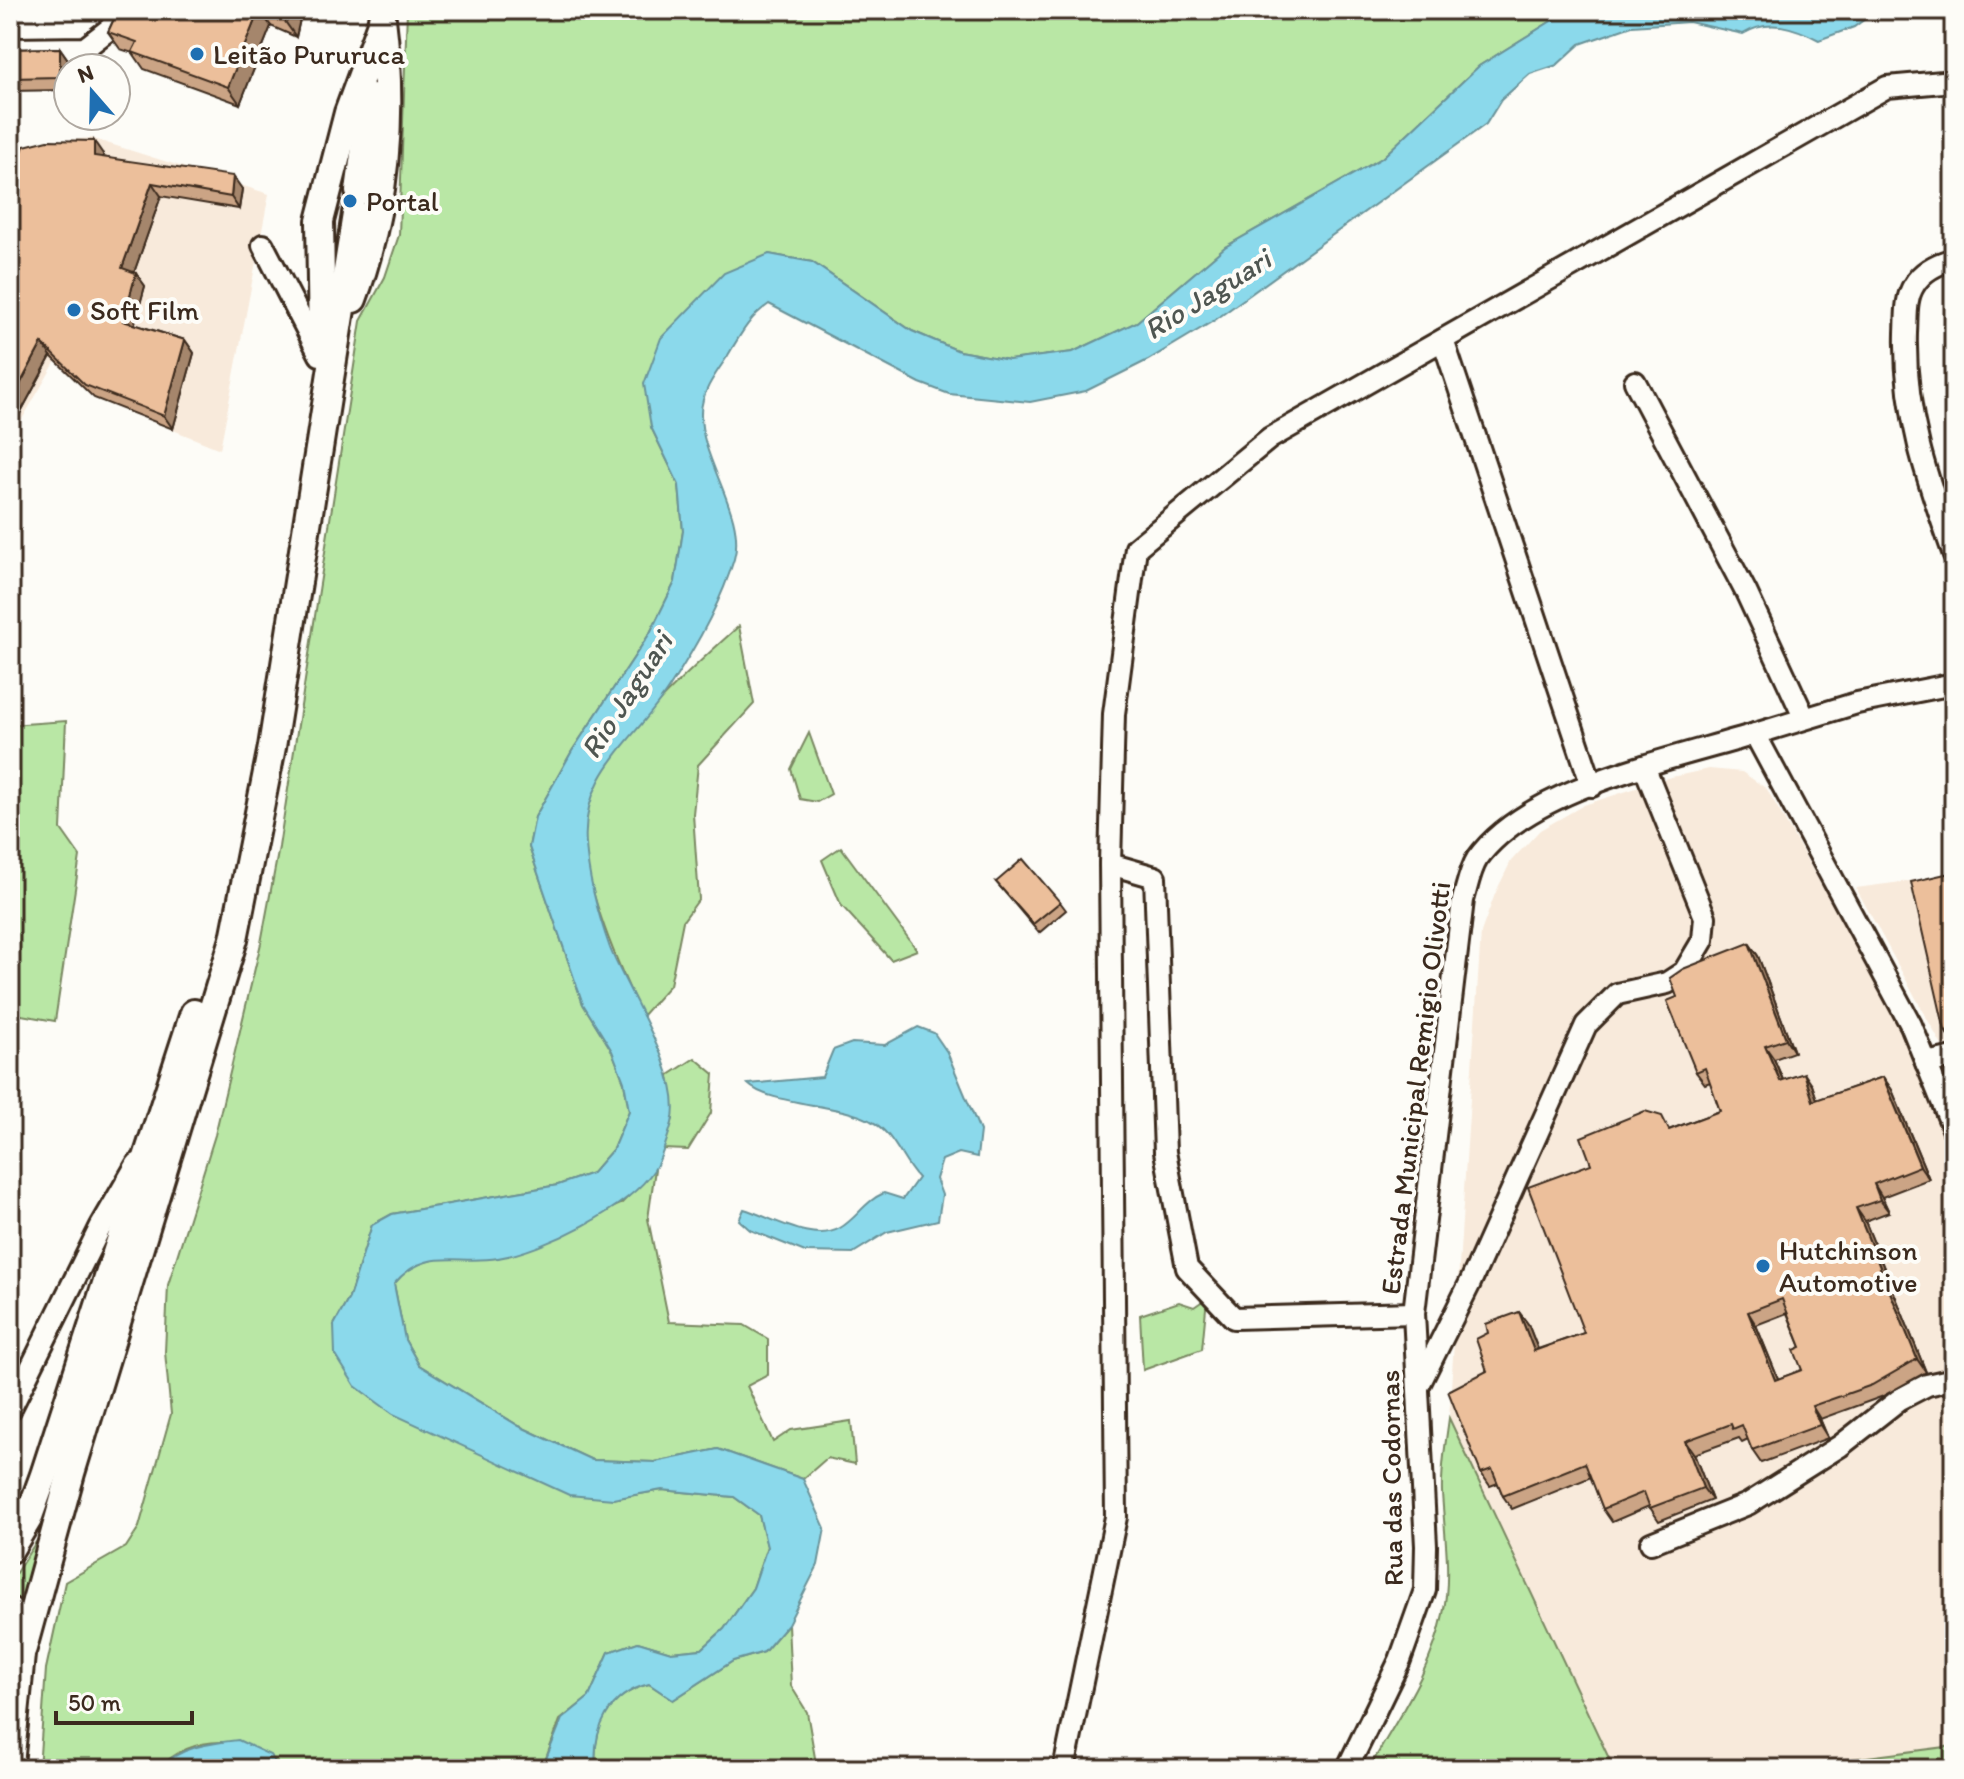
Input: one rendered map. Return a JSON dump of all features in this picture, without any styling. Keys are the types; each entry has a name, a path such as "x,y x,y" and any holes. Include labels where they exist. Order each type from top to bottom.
{"main road":[{"path":"10,1549 28,1519 44,1475 230,890 383,15"},
{"path":"17,1660 234,939 272,747 325,348 320,221 348,113 383,15"},
{"path":"325,348 372,249 380,207 385,128 383,15"},
{"path":"10,1611 20,1624 10,1764"}],"street":[{"path":"10,49 85,48 112,27 116,10"},
{"path":"1064,1769 1116,1517 1110,864 1114,714 1136,548 1270,438 1887,87 1954,81"},
{"path":"263,245 325,348"},
{"path":"1954,259 1920,276 1911,288 1907,303 1905,371 1910,415 1954,555"},
{"path":"1443,340 1592,786"},
{"path":"1635,382 1746,592 1804,717"},
{"name":"Estrada Municipal Remigio Olivotti","path":"1414,1313 1463,900 1475,861 1501,831 1525,815 1644,766 1804,717 1954,684"},
{"path":"1755,734 1911,1025 1954,1131"},
{"path":"1419,1385 1470,1283 1586,1025 1617,994 1667,983 1684,972 1703,940 1705,917 1644,766"},
{"path":"1110,864 1155,877 1165,1152 1187,1268 1234,1318 1414,1313"},
{"path":"1926,1063 1954,1057"},
{"path":"10,1410 101,1226 153,1137"},
{"name":"Rua das Codornas","path":"1347,1769 1400,1660 1425,1590 1414,1313"},
{"path":"1651,1543 1748,1504 1840,1446 1900,1399 1927,1385 1954,1379"}],"shaded area":[{"path":"91,138 269,194 220,449 94,398 56,361 10,440 10,155 32,143"},
{"path":"1709,769 1742,772 1767,789 1907,1037 1954,1144 1954,1746 1769,1769 1614,1769 1449,1418 1481,932 1495,894 1511,861 1540,830 1584,805 1667,778"},
{"path":"1954,875 1954,1068 1856,888"}],"green space":[{"path":"407,10 1569,10 1479,66 1382,158 1225,247 1137,322 1073,352 1009,360 959,351 912,331 812,262 769,254 651,427 679,485 683,531 675,582 650,633 572,751 535,817 529,847 583,1004 612,1051 624,1082 629,1111 613,1149 592,1173 558,1185 392,1214 372,1225 349,1298 334,1325 613,1499 662,1490 734,1497 759,1515 767,1546 753,1588 724,1629 702,1649 671,1652 638,1642 609,1652 589,1697 560,1720 542,1769 280,1769 254,1748 221,1742 187,1749 159,1769 39,1769 46,1669 65,1582 126,1547 139,1527 171,1414 165,1352 168,1285 215,1135 261,943 279,847 361,321 385,277 399,235"},
{"path":"739,626 754,704 698,765 693,814 699,899 683,921 670,985 642,1016 611,944 592,889 586,861 585,812 607,764 627,738 673,687"},
{"path":"66,721 61,829 80,856 55,1021 10,1013 10,725"},
{"path":"809,733 831,794 817,802 800,799 791,769"},
{"path":"841,847 917,950 891,960 841,905 822,860"},
{"path":"695,1058 714,1074 711,1113 688,1150 662,1149 673,1119 669,1075"},
{"path":"655,1169 648,1219 669,1322 744,1325 768,1339 768,1375 747,1386 773,1442 791,1430 851,1421 855,1464 827,1458 803,1479 718,1449 655,1462 592,1460 519,1426 419,1365 405,1340 394,1284 409,1267 435,1259 498,1258 621,1204"},
{"path":"1207,1298 1202,1349 1143,1370 1140,1315 1179,1302 1194,1307"},
{"path":"1449,1418 1614,1769 1369,1769 1422,1675 1443,1614 1447,1569 1442,1483"},
{"path":"45,1528 23,1615 10,1605 10,1582"},
{"path":"788,1624 791,1686 807,1712 817,1769 596,1769 595,1754 600,1727 605,1715 622,1696 649,1684 673,1700 733,1661 764,1652"},
{"path":"1954,1746 1954,1769 1773,1769"}],"water":[{"name":"Rio Jaguari","path":"1569,10 1877,10 1854,27 1819,40 1781,26 1762,26 1743,34 1689,22 1632,26 1580,44 1557,65 1530,74 1501,100 1486,124 1215,320 1148,360 1086,391 1030,402 949,394 920,383 769,304 745,328 714,376 706,391 701,413 708,449 734,524 734,559 722,592 697,642 669,688 612,760 592,797 587,819 589,869 606,936 663,1059 670,1082 674,1104 672,1123 660,1160 642,1184 625,1199 561,1237 498,1258 430,1261 406,1272 394,1284 405,1340 419,1365 519,1426 592,1460 655,1462 718,1449 803,1479 825,1528 818,1565 788,1624 764,1652 733,1661 673,1700 649,1684 635,1689 614,1705 600,1727 595,1754 596,1769 542,1769 562,1719 589,1697 609,1652 638,1642 671,1652 702,1649 724,1629 753,1588 767,1547 759,1515 734,1497 662,1490 613,1499 569,1495 393,1414 355,1386 335,1354 334,1325 349,1298 372,1225 392,1214 558,1185 592,1173 613,1149 629,1111 624,1082 612,1051 583,1004 529,847 535,817 572,751 650,633 675,582 683,531 679,485 651,427 644,384 661,338 724,273 769,254 812,262 912,331 959,351 1009,360 1073,352 1137,322 1225,247 1382,158 1479,66"},
{"path":"918,1027 934,1033 947,1052 980,1131 977,1157 959,1153 942,1160 936,1179 942,1195 938,1220 887,1232 853,1253 805,1252 750,1230 739,1220 744,1209 792,1228 817,1233 840,1228 884,1193 903,1199 918,1178 879,1126 857,1115 772,1096 748,1084 822,1077 833,1050 852,1043 885,1045"},
{"path":"238,1740 270,1755 280,1769 159,1769 185,1751"}],"building":[{"name":"Leitão Pururuca","path":"118,10 259,10 228,87 132,52 137,42 108,32"},
{"path":"261,10 286,10 284,20"},
{"path":"60,48 60,52 52,52 52,77 10,78 10,49"},
{"name":"Soft Film","path":"48,140 94,141 94,156 233,176 231,197 152,183 122,268 136,273 123,321 185,340 164,416 85,385 42,343 10,403 10,164 17,165 24,146"},
{"path":"1023,859 1060,902 1033,924 996,882"},
{"path":"1954,872 1954,1029 1945,1031 1911,882"},
{"path":"1749,943 1786,1039 1765,1046 1780,1081 1804,1073 1813,1101 1883,1077 1920,1166 1874,1184 1880,1200 1856,1208 1917,1359 1872,1385 1812,1406 1820,1425 1752,1450 1742,1425 1733,1429 1731,1424 1685,1441 1703,1488 1650,1508 1644,1492 1603,1509 1585,1463 1503,1496 1492,1469 1481,1473 1448,1391 1487,1371 1476,1339 1488,1333 1486,1324 1519,1312 1534,1351 1584,1333 1528,1187 1591,1164 1581,1137 1645,1111 1662,1116 1669,1130 1720,1111 1705,1068 1696,1072 1667,1001 1677,997 1670,978 1683,969","holes":["1782,1299 1801,1347 1794,1350 1802,1370 1775,1380 1748,1312"]}],"tunnel":[{"path":"341,212 345,189"}],"place":[{"name":"Leitão Pururuca","path":"197,54"},
{"name":"Portal","path":"350,201"},
{"name":"Soft Film","path":"74,310"},
{"name":"Hutchinson Automotive","path":"1763,1266"}]}
